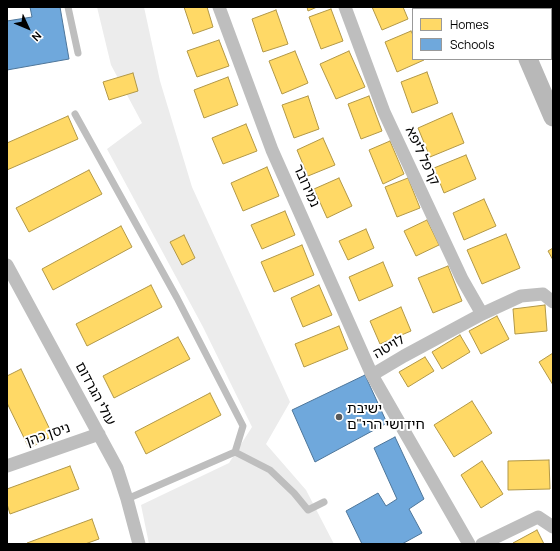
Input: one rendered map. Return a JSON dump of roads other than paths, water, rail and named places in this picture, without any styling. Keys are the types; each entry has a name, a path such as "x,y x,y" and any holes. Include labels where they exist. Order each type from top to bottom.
{"street":[{"name":"נמירובר","path":"219,7 272,150 372,375"},
{"name":"קרפל ליפא","path":"345,7 384,112 462,280 482,314"},
{"path":"528,60 553,116"},
{"name":"עולי הגרדום","path":"7,265 117,468 139,544"},
{"name":"לויטה","path":"469,544 372,375 482,314 521,296 542,294 553,302"},
{"name":"ניסן כהן","path":"7,466 99,434"},
{"path":"482,544 538,517 553,527"}],"lane":[{"path":"68,7 78,53"},
{"path":"76,114 177,298 243,426 235,452 127,499"},
{"path":"235,452 270,470 294,492 308,510 324,502"}],"place":[{"name":"ישיבת חידושי הרי\"ם","path":"339,417"}]}
